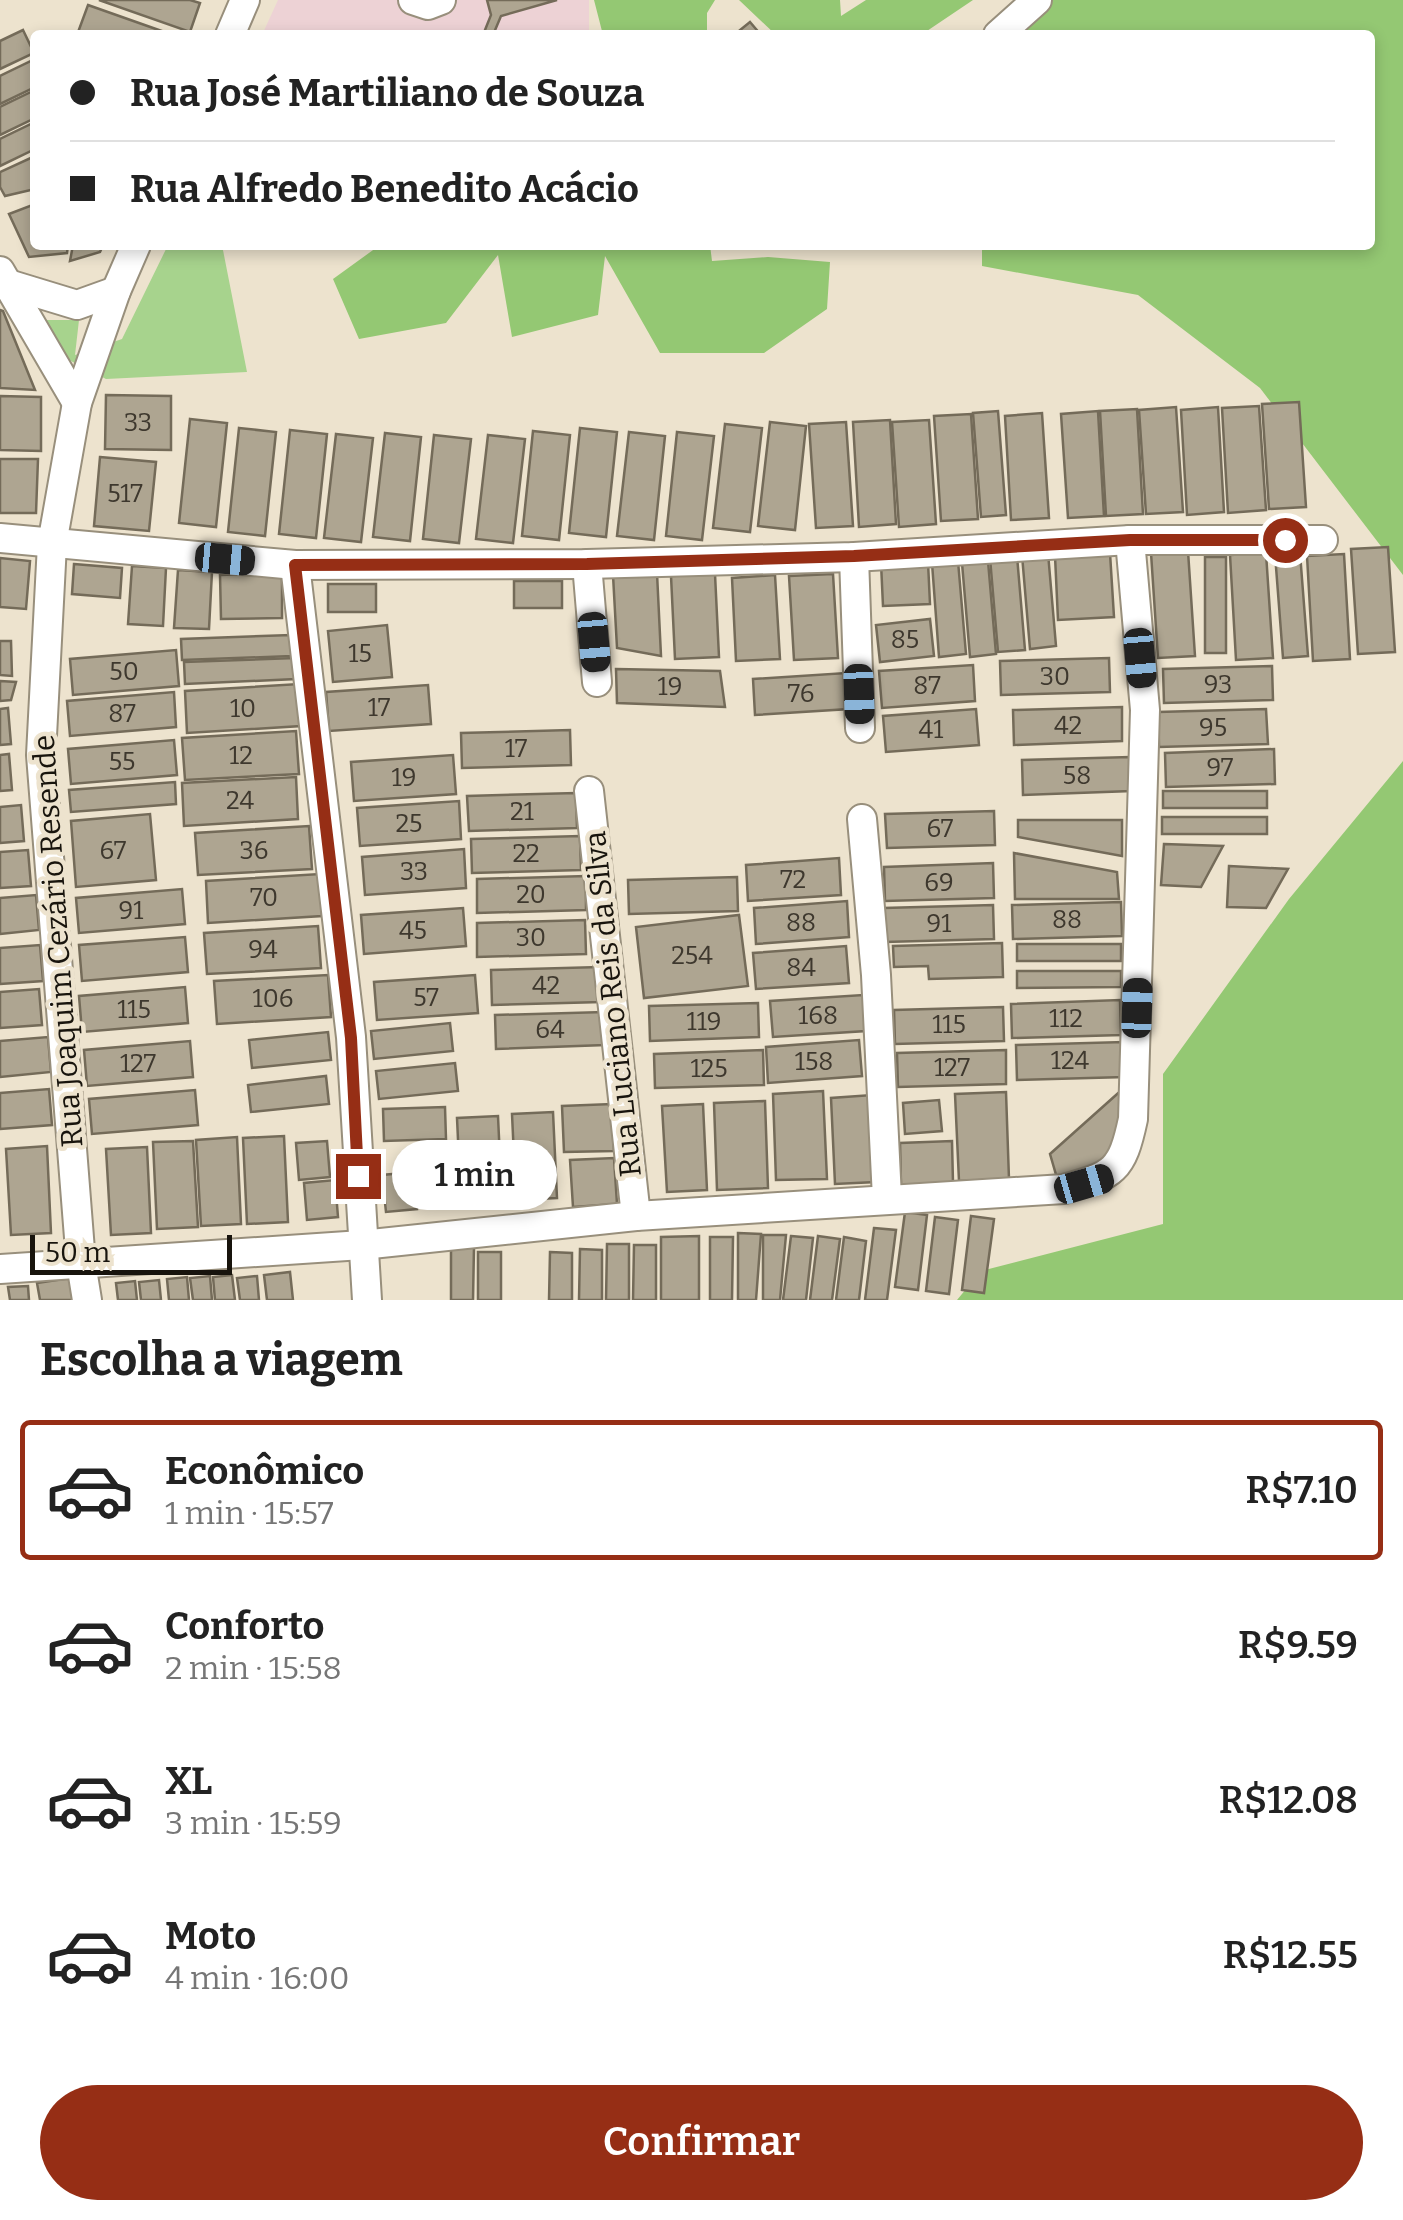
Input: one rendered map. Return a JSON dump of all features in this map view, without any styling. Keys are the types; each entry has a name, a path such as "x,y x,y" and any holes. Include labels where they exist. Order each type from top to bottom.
{"street":[{"path":"232,30 246,0"},
{"path":"413,0 428,5 442,0"},
{"path":"1004,30 1037,0"},
{"name":"Rua Joaquim Cezário Resende","path":"87,1300 42,755 52,544 77,404 134,250"},
{"path":"4,277 77,305 116,290"},
{"path":"4,277 77,404"},
{"path":"0,538 295,565 587,564 854,556 1130,540 1324,540"},
{"path":"0,1270 362,1245 636,1216 1064,1189 1104,1178 1126,1151 1134,1119 1145,710 1130,540"},
{"path":"854,556 860,728"},
{"path":"587,564 597,682"},
{"path":"295,565 351,1038 367,1300"},
{"name":"Rua Luciano Reis da Silva","path":"589,791 636,1216"},
{"path":"862,819 876,976 886,1198"}],"shaded area":[{"path":"278,0 589,0 589,30 264,30"}],"green space":[{"path":"594,0 715,0 707,13 707,30 602,30"},
{"path":"739,0 840,0 841,16 866,0 973,0 928,30 771,30"},
{"path":"1053,0 1403,0 1403,575 1260,388 1138,295 982,266 982,250 1375,250 1375,30 1024,30"},
{"path":"166,250 223,250 247,372 106,379 67,359 46,320 79,320 75,355 122,339"},
{"path":"373,250 711,250 712,261 768,257 830,262 827,309 764,353 660,353 605,256 598,315 512,337 498,255 446,323 359,339 333,279"},
{"path":"1403,761 1403,1300 957,1300 981,1271 1163,1224 1163,1074 1289,899"}],"building":[{"path":"99,0 200,3 191,30"},
{"path":"487,0 557,0 501,16 495,30 485,30 491,15"},
{"path":"88,5 159,30 79,30"},
{"path":"750,22 757,30 740,30"},
{"path":"23,30 30,55 0,69 0,41"},
{"path":"30,61 30,89 0,104 0,76"},
{"path":"30,92 30,120 0,135 0,107"},
{"path":"30,124 30,151 0,166 0,139"},
{"path":"30,158 30,190 5,196 0,187 0,172"},
{"path":"30,206 30,250 67,250 67,253 29,257 9,214"},
{"path":"72,250 101,250 100,252 70,261"},
{"path":"0,310 3,311 35,390 0,388"},
{"path":"106,395 171,396 171,450 105,449"},
{"path":"0,396 41,397 41,451 0,450"},
{"path":"1299,402 1306,507 1269,509 1262,404"},
{"path":"1259,406 1266,510 1228,513 1222,408"},
{"path":"1176,407 1183,512 1146,514 1139,410"},
{"path":"1218,407 1224,512 1187,515 1181,410"},
{"path":"1137,409 1143,514 1106,516 1100,411"},
{"path":"998,411 1006,515 981,517 973,413"},
{"path":"1098,411 1104,516 1068,518 1061,414"},
{"path":"1042,413 1049,518 1011,520 1005,416"},
{"path":"971,414 978,519 941,521 934,416"},
{"path":"190,419 227,423 216,527 179,523"},
{"path":"890,420 896,524 859,527 853,422"},
{"path":"929,420 936,524 899,527 892,422"},
{"path":"770,422 806,426 795,530 758,526"},
{"path":"846,422 853,526 816,528 809,424"},
{"path":"725,424 762,428 750,532 713,528"},
{"path":"239,428 276,432 265,536 228,532"},
{"path":"580,428 617,432 606,537 569,533"},
{"path":"290,430 327,434 316,538 279,534"},
{"path":"533,431 570,435 559,540 522,536"},
{"path":"629,432 665,436 654,540 617,536"},
{"path":"677,432 714,436 702,540 666,536"},
{"path":"385,433 421,437 410,541 373,537"},
{"path":"336,434 373,438 361,542 324,538"},
{"path":"434,435 471,439 459,543 423,539"},
{"path":"488,435 525,439 513,543 476,539"},
{"path":"100,457 156,462 149,531 94,526"},
{"path":"0,459 38,459 36,513 0,513"},
{"path":"1388,547 1395,652 1358,654 1351,549"},
{"path":"1188,551 1195,656 1158,658 1151,553"},
{"path":"1048,553 1056,646 1030,649 1022,555"},
{"path":"1110,553 1114,617 1058,620 1055,556"},
{"path":"1266,553 1273,658 1236,660 1230,555"},
{"path":"1300,553 1308,656 1283,658 1275,554"},
{"path":"1344,554 1350,659 1313,661 1307,556"},
{"path":"1017,556 1025,650 998,652 990,558"},
{"path":"1205,557 1226,557 1226,653 1205,653"},
{"path":"0,558 30,561 26,609 0,607"},
{"path":"958,561 966,654 939,657 932,563"},
{"path":"988,561 996,654 970,657 962,563"},
{"path":"928,562 930,604 883,606 881,563"},
{"path":"74,564 122,568 120,598 72,594"},
{"path":"132,566 166,568 163,626 128,624"},
{"path":"178,570 212,572 209,629 174,628"},
{"path":"282,573 282,618 221,619 220,575"},
{"path":"657,573 661,656 617,648 613,575"},
{"path":"715,574 719,657 675,659 671,576"},
{"path":"833,574 838,658 794,660 789,576"},
{"path":"775,575 780,659 736,661 732,578"},
{"path":"514,581 562,581 562,608 514,608"},
{"path":"328,584 376,584 376,612 328,612"},
{"path":"930,619 934,656 880,662 876,625"},
{"path":"387,625 392,677 333,682 328,631"},
{"path":"291,635 292,656 182,660 181,639"},
{"path":"0,641 11,641 12,676 0,675"},
{"path":"176,650 179,686 73,695 70,659"},
{"path":"295,658 296,679 185,684 184,662"},
{"path":"1109,658 1110,692 1001,695 1000,661"},
{"path":"973,665 975,701 882,708 879,671"},
{"path":"1272,666 1273,700 1164,703 1163,669"},
{"path":"616,669 720,671 725,707 617,703"},
{"path":"846,673 849,709 755,715 753,679"},
{"path":"0,681 16,682 11,700 0,701"},
{"path":"299,684 301,726 187,733 185,691"},
{"path":"428,685 431,724 329,731 326,692"},
{"path":"174,692 176,727 70,736 67,701"},
{"path":"1122,707 1122,741 1014,745 1013,710"},
{"path":"8,708 11,744 0,745 0,709"},
{"path":"976,709 979,745 886,752 883,716"},
{"path":"1266,709 1268,744 1159,747 1158,712"},
{"path":"570,730 571,765 462,768 461,733"},
{"path":"296,731 299,774 185,780 182,738"},
{"path":"174,740 177,775 71,784 68,749"},
{"path":"1274,749 1275,784 1166,787 1165,753"},
{"path":"9,754 12,790 0,791 0,755"},
{"path":"453,755 456,794 354,801 351,762"},
{"path":"1130,757 1131,791 1023,795 1022,760"},
{"path":"296,777 298,819 184,826 182,783"},
{"path":"175,782 176,804 71,812 69,790"},
{"path":"1163,791 1267,791 1267,808 1163,808"},
{"path":"576,793 577,828 469,831 467,796"},
{"path":"459,801 461,839 360,846 357,808"},
{"path":"21,805 24,841 0,843 0,807"},
{"path":"994,811 995,845 887,848 885,814"},
{"path":"150,814 156,880 76,887 71,821"},
{"path":"1162,817 1267,817 1267,834 1162,834"},
{"path":"1018,820 1122,820 1122,856 1018,837"},
{"path":"309,826 312,869 198,875 195,833"},
{"path":"580,836 581,870 472,873 471,839"},
{"path":"1164,844 1223,846 1201,887 1161,885"},
{"path":"464,849 466,888 365,895 362,857"},
{"path":"28,850 31,886 0,888 0,852"},
{"path":"1014,853 1117,872 1119,899 1015,899"},
{"path":"839,858 841,895 748,901 746,865"},
{"path":"993,863 994,898 885,901 884,867"},
{"path":"1229,866 1288,869 1266,908 1227,907"},
{"path":"320,874 322,916 208,923 206,881"},
{"path":"586,876 586,910 477,913 477,879"},
{"path":"737,877 738,911 629,914 628,880"},
{"path":"182,889 185,924 79,933 76,898"},
{"path":"36,895 39,930 0,934 0,898"},
{"path":"847,901 849,937 756,944 754,908"},
{"path":"1121,902 1122,936 1013,939 1012,905"},
{"path":"993,905 994,939 885,942 884,908"},
{"path":"463,908 466,946 364,954 361,915"},
{"path":"739,915 748,986 644,998 636,927"},
{"path":"585,920 586,954 477,957 477,923"},
{"path":"318,926 321,968 207,974 204,933"},
{"path":"185,937 188,972 82,981 79,945"},
{"path":"1002,943 1003,977 929,979 928,966 894,967 893,946"},
{"path":"1017,944 1121,944 1121,961 1017,961"},
{"path":"40,945 43,981 0,984 0,948"},
{"path":"846,946 849,983 756,989 753,953"},
{"path":"600,967 601,1002 492,1005 491,970"},
{"path":"1017,971 1121,971 1121,987 1017,988"},
{"path":"328,975 331,1017 217,1024 214,981"},
{"path":"475,975 478,1013 377,1020 374,982"},
{"path":"185,987 188,1023 82,1032 79,996"},
{"path":"39,989 42,1025 0,1028 0,992"},
{"path":"863,995 866,1031 773,1037 770,1001"},
{"path":"1120,1000 1121,1035 1012,1038 1011,1004"},
{"path":"758,1003 759,1037 650,1041 649,1006"},
{"path":"1003,1007 1004,1041 895,1044 894,1010"},
{"path":"604,1012 605,1045 496,1049 495,1015"},
{"path":"450,1023 453,1051 374,1059 371,1031"},
{"path":"328,1032 331,1060 252,1068 249,1040"},
{"path":"48,1037 51,1072 0,1077 0,1041"},
{"path":"859,1040 862,1076 768,1083 766,1047"},
{"path":"190,1041 193,1077 87,1086 84,1050"},
{"path":"1124,1042 1125,1077 1017,1080 1016,1045"},
{"path":"763,1050 764,1085 655,1088 654,1054"},
{"path":"1006,1050 1006,1084 898,1087 897,1053"},
{"path":"455,1063 458,1091 379,1099 376,1071"},
{"path":"326,1076 329,1104 251,1112 248,1085"},
{"path":"1125,1087 1127,1128 1103,1166 1057,1178 1050,1154"},
{"path":"49,1089 52,1125 0,1129 0,1093"},
{"path":"195,1090 198,1125 92,1134 89,1099"},
{"path":"823,1091 827,1179 776,1180 773,1094"},
{"path":"1006,1092 1009,1179 959,1181 955,1094"},
{"path":"872,1095 876,1182 835,1184 831,1098"},
{"path":"939,1100 942,1131 905,1134 903,1103"},
{"path":"765,1101 768,1188 717,1190 714,1103"},
{"path":"612,1104 614,1151 564,1152 562,1106"},
{"path":"703,1104 707,1190 667,1192 662,1106"},
{"path":"445,1107 446,1139 384,1141 383,1109"},
{"path":"553,1112 557,1198 516,1200 512,1114"},
{"path":"498,1116 502,1203 461,1204 457,1118"},
{"path":"284,1136 288,1222 247,1224 243,1138"},
{"path":"237,1137 241,1224 201,1226 196,1140"},
{"path":"193,1141 198,1227 157,1229 153,1142"},
{"path":"327,1141 330,1177 299,1180 296,1143"},
{"path":"952,1141 953,1183 901,1185 900,1143"},
{"path":"47,1146 51,1233 11,1235 6,1149"},
{"path":"147,1147 151,1233 111,1235 106,1149"},
{"path":"456,1148 458,1207 428,1208 426,1149"},
{"path":"614,1158 617,1204 573,1207 570,1160"},
{"path":"414,1172 417,1209 386,1212 382,1175"},
{"path":"335,1180 338,1217 307,1220 304,1183"},
{"path":"905,1212 927,1215 918,1290 895,1287"},
{"path":"971,1216 994,1219 984,1293 962,1290"},
{"path":"935,1217 958,1220 949,1294 926,1291"},
{"path":"874,1228 896,1230 887,1300 865,1300"},
{"path":"738,1233 761,1234 756,1300 738,1300"},
{"path":"763,1235 786,1235 780,1300 763,1300"},
{"path":"699,1236 699,1300 661,1300 661,1237"},
{"path":"791,1236 813,1238 806,1300 783,1300"},
{"path":"818,1236 840,1239 832,1300 810,1300"},
{"path":"710,1237 733,1237 732,1300 710,1300"},
{"path":"844,1237 866,1241 859,1300 836,1300"},
{"path":"607,1244 629,1244 629,1300 606,1300"},
{"path":"634,1245 656,1245 656,1300 633,1300"},
{"path":"451,1247 474,1247 473,1300 451,1300"},
{"path":"580,1249 602,1250 602,1300 579,1300"},
{"path":"478,1252 501,1252 501,1300 478,1300"},
{"path":"550,1252 572,1253 572,1300 549,1300"},
{"path":"290,1272 293,1300 267,1300 264,1275"},
{"path":"232,1275 235,1300 215,1300 213,1277"},
{"path":"210,1276 212,1300 193,1300 190,1278"},
{"path":"257,1276 259,1300 240,1300 237,1278"},
{"path":"187,1277 189,1300 169,1300 167,1279"},
{"path":"70,1278 74,1300 40,1300 37,1283"},
{"path":"159,1280 161,1300 141,1300 139,1282"},
{"path":"135,1281 137,1300 118,1300 116,1283"},
{"path":"28,1286 29,1300 10,1300 8,1287"}],"route":[{"path":"358,1176 351,1038 295,565 587,564 854,556 1130,540 1285,540"}]}
